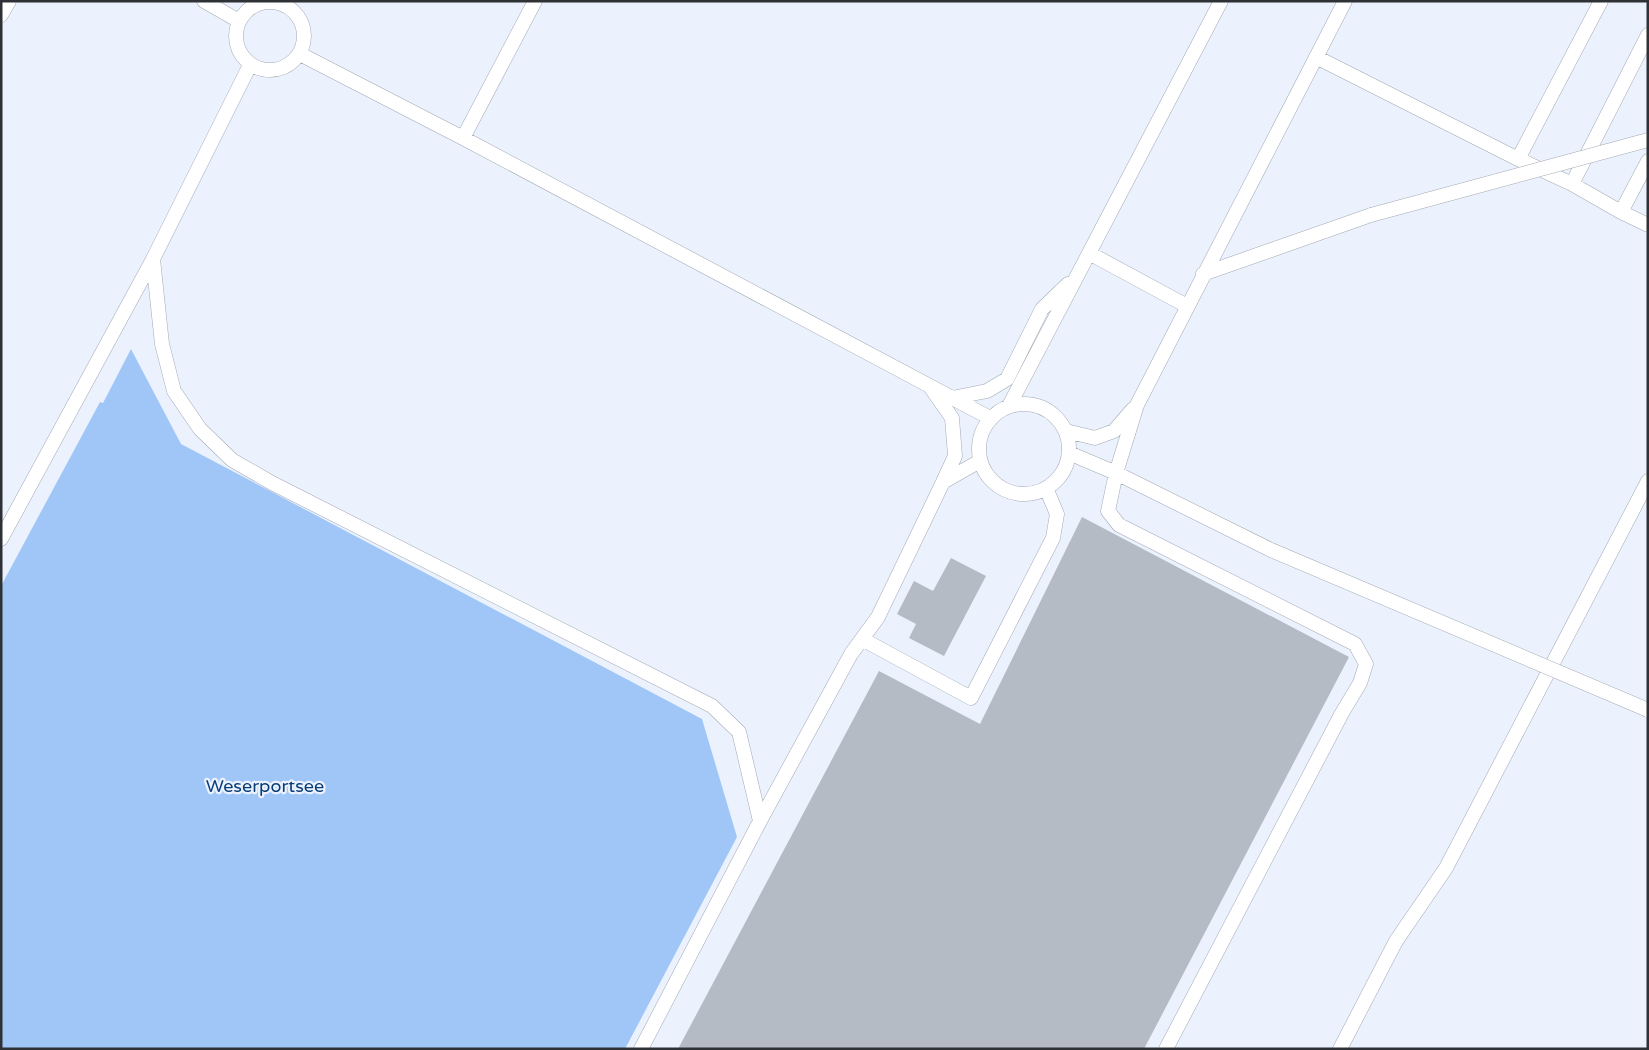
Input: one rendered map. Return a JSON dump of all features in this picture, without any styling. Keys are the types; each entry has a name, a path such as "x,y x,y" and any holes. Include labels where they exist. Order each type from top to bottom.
{"lane":[{"path":"1,15 9,1"},
{"path":"204,1 239,21"},
{"path":"464,138 535,1"},
{"path":"1009,406 1221,1"},
{"path":"1166,1049 1342,713 1360,683 1366,664 1355,644 1119,525 1108,511 1116,473 1137,405 1203,274 1346,1"},
{"path":"1518,159 1602,1"},
{"path":"266,2 290,4 302,23 304,33 304,44 300,54 293,62 283,68 272,71 261,70 250,65 238,50 236,31 239,21 255,5 266,2"},
{"path":"1572,184 1648,35"},
{"path":"300,54 464,138 990,418"},
{"path":"1316,57 1518,159 1572,184 1648,225"},
{"path":"1,539 153,259 250,65"},
{"path":"1203,274 1371,215 1648,140"},
{"path":"1621,212 1648,160"},
{"path":"1088,253 1187,306"},
{"path":"153,259 162,344 174,391 200,428 232,460 281,487 712,706 739,732 760,821"},
{"path":"952,398 987,391 1007,380 1042,309 1076,276"},
{"path":"641,1049 760,821 851,654 878,618 955,456 952,418 929,386"},
{"path":"1036,405 1049,410 1066,431 1069,452 1066,467 1058,479 1046,488 1033,493 1020,494 995,484 986,473 980,461 979,446 982,431 990,418 1009,406 1036,405"},
{"path":"1066,431 1095,438 1114,431 1137,405"},
{"path":"1069,452 1116,473 1271,550 1648,710"},
{"path":"943,482 980,461"},
{"path":"1340,1049 1396,940 1446,868 1648,481"},
{"path":"862,639 971,698 1053,538 1057,514 1046,488"}],"green space":[{"name":"Weserportsee","path":"131,349 181,444 702,719 737,837 625,1049 1,1049 1,586 100,402 103,403"}],"building":[{"path":"1082,517 1349,657 1144,1049 678,1049 879,671 980,724"},
{"path":"951,558 986,576 944,656 909,638 916,624 897,614 914,581 933,591"}]}
